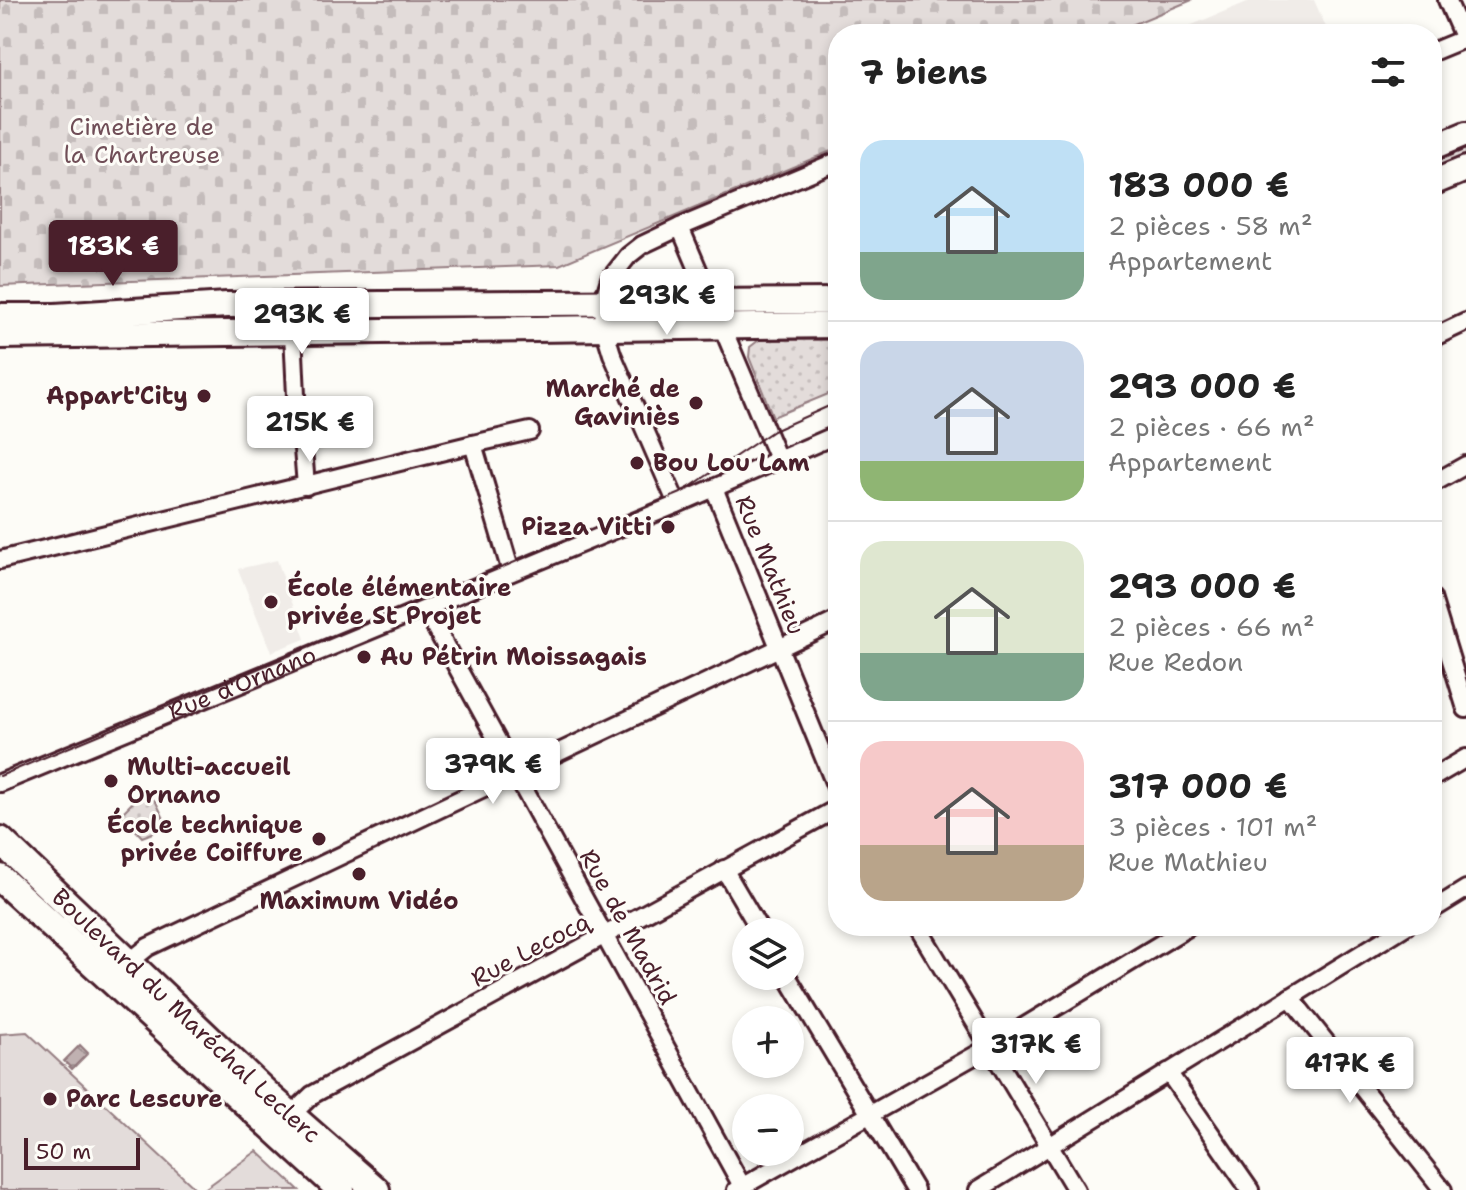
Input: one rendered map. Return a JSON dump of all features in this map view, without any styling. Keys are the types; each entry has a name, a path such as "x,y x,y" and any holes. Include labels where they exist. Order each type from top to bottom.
{"main road":[{"path":"1442,144 1466,134"},
{"path":"1442,179 1466,169"},
{"path":"0,316 55,316 227,305 828,301"},
{"path":"0,336 828,325"},
{"name":"Boulevard du Maréchal Leclerc","path":"0,840 128,963 283,1123 341,1190"},
{"name":"Boulevard du Maréchal Leclerc","path":"0,878 283,1123 376,1190"}],"street":[{"path":"1442,48 1465,38 1447,0"},
{"path":"677,504 617,366 604,328 603,302 610,279 628,256 642,245 828,165"},
{"path":"680,227 778,459"},
{"path":"604,328 640,317 678,317 714,302"},
{"path":"1442,333 1466,322"},
{"path":"293,332 297,417 301,424 306,486"},
{"path":"0,560 530,431"},
{"name":"Rue d'Ornano","path":"0,783 677,504 828,438"},
{"path":"473,444 511,572"},
{"path":"1442,478 1466,465"},
{"name":"Rue Mathieu","path":"714,488 828,768"},
{"name":"Rue de Madrid","path":"424,607 739,1188"},
{"path":"128,963 148,947 828,625"},
{"path":"1442,631 1466,709"},
{"path":"1442,772 1466,758"},
{"name":"Rue Lecocq","path":"283,1123 312,1095 828,813"},
{"path":"724,869 753,918"},
{"path":"1442,904 1466,889"},
{"path":"923,936 1076,1190"},
{"path":"739,1188 989,1048 1174,936"},
{"path":"978,1190 1390,936"},
{"path":"795,990 915,1190"},
{"path":"1290,997 1443,1190"},
{"path":"1168,1072 1250,1190"}],"shaded area":[{"path":"1252,0 1314,0 1325,24 1194,24"},
{"name":"École élémentaire privée St Projet","path":"277,560 305,639 271,652 238,569"}],"green space":[{"name":"Cimetière de la Chartreuse","path":"0,0 1192,0 1134,24 828,24 828,152 559,265 0,286"},
{"path":"1466,143 1466,160 1442,170 1442,153"},
{"path":"759,340 828,340 828,394 773,417 749,357 750,347"},
{"path":"144,791 156,802 168,827 142,837 121,814"},
{"name":"Parc Lescure","path":"27,1032 197,1190 0,1190 0,1034"},
{"name":"Parc Lescure","path":"257,1151 299,1190 203,1190"}],"water":[{"path":"80,1045 88,1053 72,1069 64,1061"}],"tram line":[{"path":"1442,157 1466,147"},
{"path":"0,776 681,493 773,431 828,406"}],"place":[{"name":"Appart'City","path":"204,396"},
{"name":"Marché de Gaviniès","path":"696,403"},
{"name":"Bou Lou Lam","path":"637,463"},
{"name":"Pizza Vitti","path":"668,527"},
{"name":"École élémentaire privée St Projet","path":"271,602"},
{"name":"Au Pétrin Moissagais","path":"364,657"},
{"name":"Multi-accueil Ornano","path":"111,781"},
{"name":"École technique privée Coiffure","path":"319,839"},
{"name":"Maximum Vidéo","path":"359,874"},
{"name":"Parc Lescure","path":"50,1099"}]}
